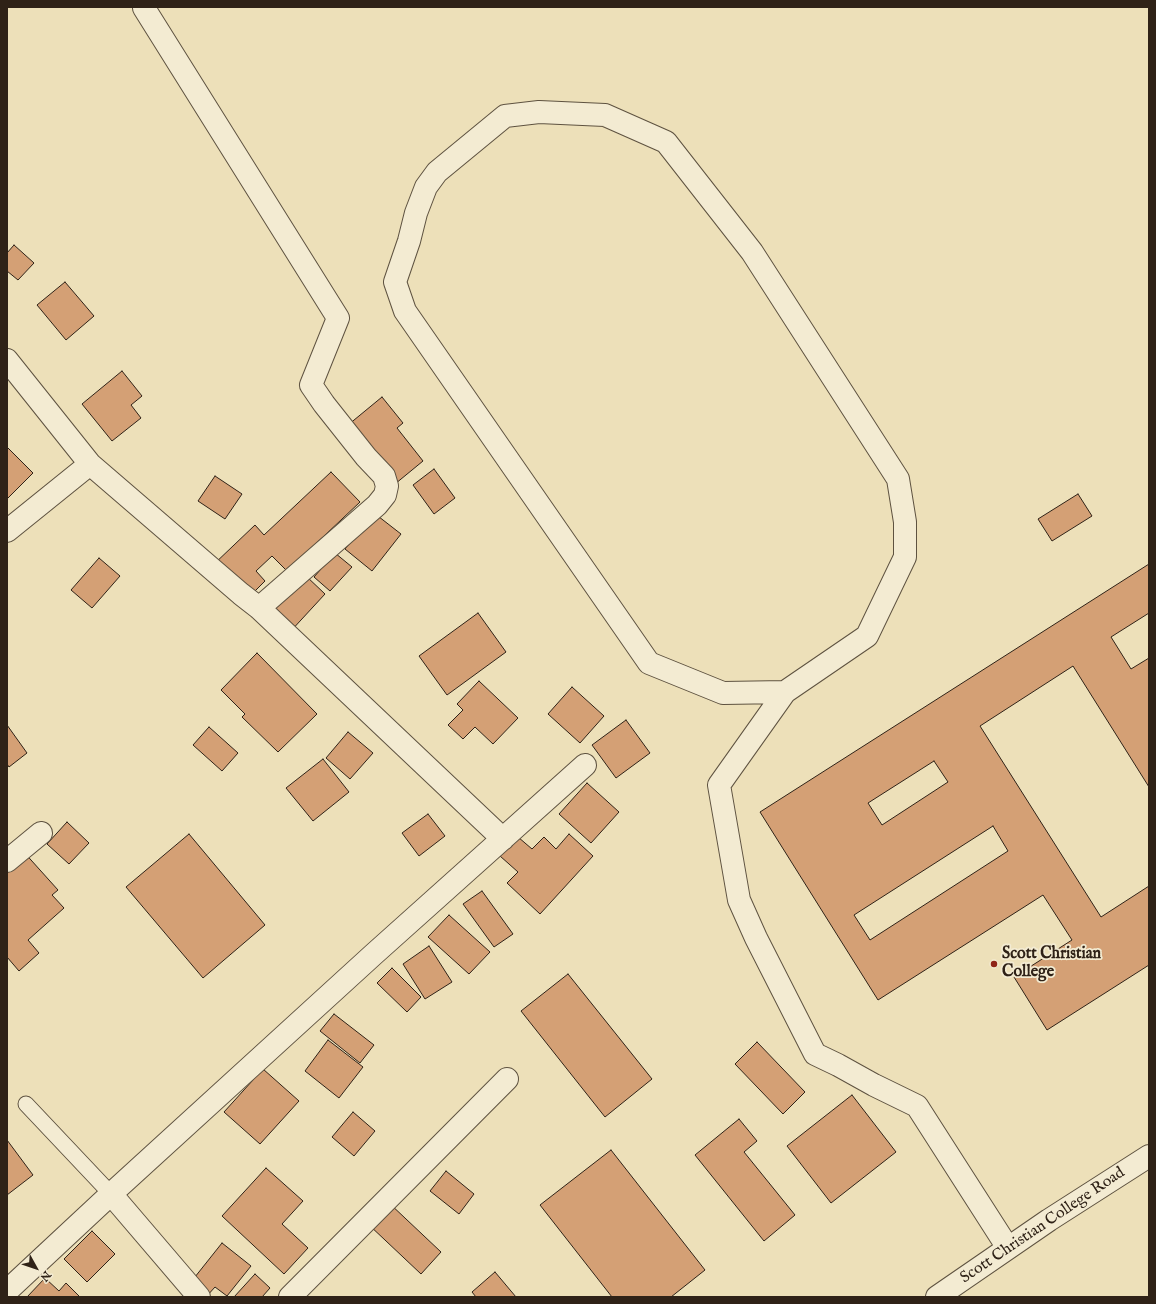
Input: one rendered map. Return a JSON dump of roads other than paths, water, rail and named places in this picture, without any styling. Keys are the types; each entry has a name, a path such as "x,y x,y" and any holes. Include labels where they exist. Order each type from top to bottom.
{"street":[{"path":"144,8 338,318 311,385 361,451 384,476 387,486 385,494 378,505 259,608"},
{"path":"785,692 723,693 648,663 406,311 395,282 416,213 426,187 437,172 505,116 539,112 605,115 666,142 752,252 898,479 905,522 905,557 868,636 785,692 719,785 739,900 756,938 815,1054 838,1064 917,1106 1008,1248"},
{"path":"7,360 90,464 259,608 503,839"},
{"path":"7,531 90,464"},
{"path":"7,1291 111,1194 585,765"},
{"path":"7,861 41,833"},
{"path":"290,1297 507,1079"},
{"name":"Scott Christian College Road","path":"937,1297 1008,1248 1149,1156"},
{"path":"111,1194 199,1297"}],"lane":[{"path":"26,1104 111,1194"}],"place":[{"name":"Scott Christian College","path":"994,964"}]}
